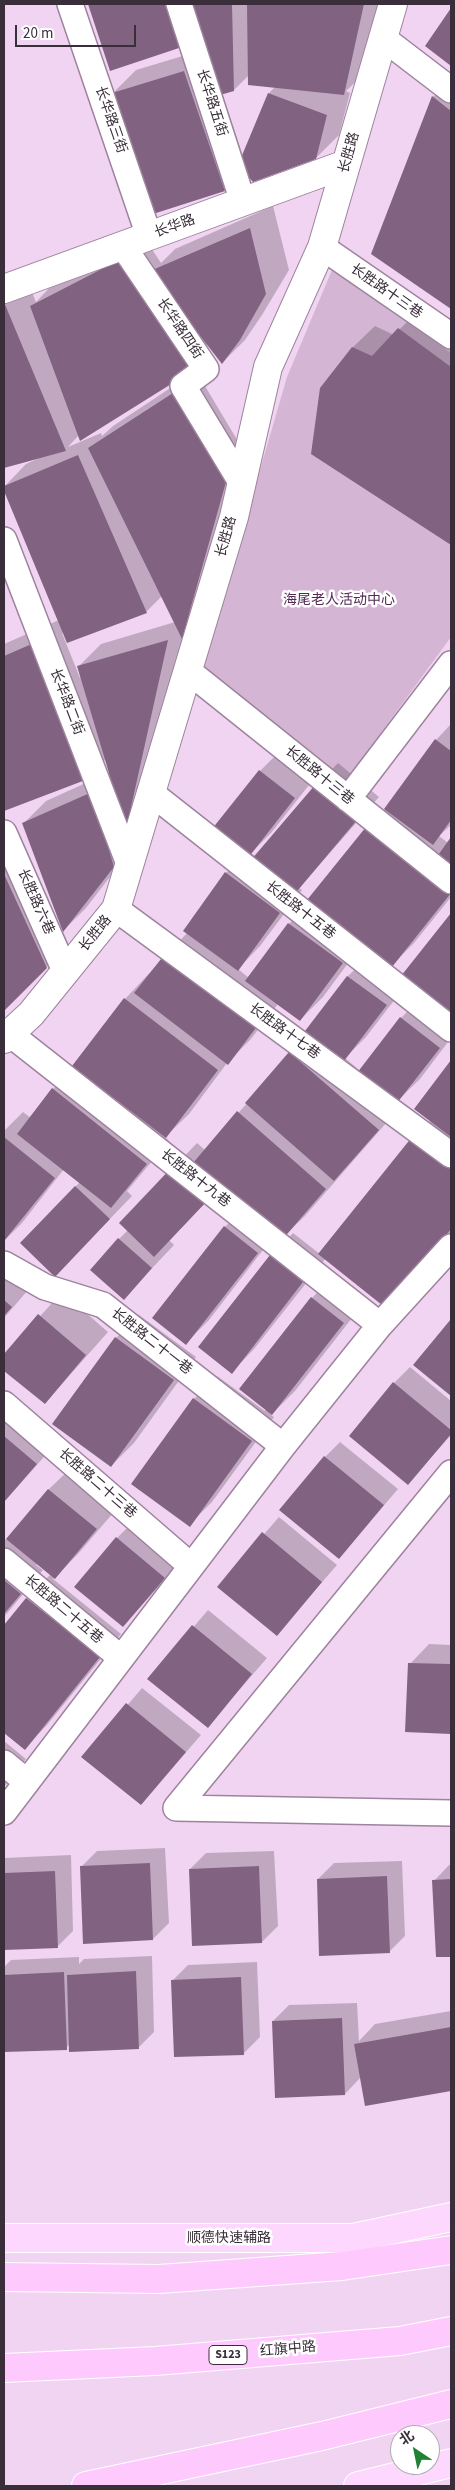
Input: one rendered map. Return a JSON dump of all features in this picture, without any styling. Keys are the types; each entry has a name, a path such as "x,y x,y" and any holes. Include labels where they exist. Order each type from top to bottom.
{"highway":[{"path":"4,2277 159,2279 342,2266 451,2250"},
{"name":"红旗中路","path":"4,2368 165,2360 400,2341 451,2331"},
{"path":"86,2486 322,2436 451,2404"}],"main road":[{"name":"顺德快速辅路","path":"4,2238 353,2238 451,2217"},
{"path":"358,2486 451,2463"}],"street":[{"name":"长胜路","path":"7,1037 31,1014 116,909 234,517 268,367 322,247 393,4"},
{"name":"长华路","path":"4,289 346,164"}],"lane":[{"name":"长华路三街","path":"70,4 149,236"},
{"name":"长华路五街","path":"179,4 243,202"},
{"path":"383,38 451,90"},
{"name":"长华路四街","path":"123,246 206,369 183,386 241,482"},
{"name":"长胜路十三巷","path":"322,247 451,336"},
{"name":"长华路二街","path":"4,540 129,864"},
{"path":"348,799 451,664"},
{"name":"长胜路十三巷","path":"187,670 451,881"},
{"name":"长胜路十五巷","path":"150,792 451,1029"},
{"name":"长胜路六巷","path":"4,833 65,972"},
{"name":"长胜路十七巷","path":"116,909 451,1155"},
{"name":"长胜路十九巷","path":"7,1037 380,1325"},
{"path":"4,1812 122,1658 190,1565 283,1446 380,1325 451,1247"},
{"name":"长胜路二十一巷","path":"4,1264 45,1287 103,1305 283,1446"},
{"name":"长胜路二十三巷","path":"4,1404 190,1565"},
{"path":"451,1473 176,1808 451,1813"},
{"name":"长胜路二十五巷","path":"4,1561 122,1658"},
{"path":"4,1763 28,1782"}],"green space":[{"name":"海尾老人活动中心","path":"332,270 451,353 451,637 345,782 203,666 287,377"}],"building":[{"path":"88,4 165,4 182,47 110,71"},
{"path":"189,4 232,4 234,91 220,95"},
{"path":"247,4 364,4 344,95 248,85"},
{"path":"451,8 451,66 425,46"},
{"path":"184,71 225,191 153,214 112,93"},
{"path":"268,93 327,115 316,159 253,182 238,165"},
{"path":"432,96 451,111 451,309 371,254"},
{"path":"250,228 266,294 240,340 222,364 150,271"},
{"path":"121,259 189,365 176,381 80,441 30,306"},
{"path":"4,302 66,451 4,468"},
{"path":"398,328 451,367 451,545 311,454 320,388 352,347 372,356"},
{"path":"173,393 226,482 182,639 88,448"},
{"path":"78,455 147,613 67,643 4,491 4,486"},
{"path":"168,640 126,830 77,666"},
{"path":"34,643 88,779 4,811 4,656"},
{"path":"435,739 451,751 451,820 433,845 384,809"},
{"path":"259,770 295,798 248,858 212,829"},
{"path":"315,785 357,820 293,896 251,860"},
{"path":"92,792 114,867 63,932 22,823"},
{"path":"370,822 451,887 451,893 392,967 307,900"},
{"path":"451,837 451,869 436,858"},
{"path":"225,872 280,913 238,971 183,931"},
{"path":"4,874 47,968 4,1011"},
{"path":"451,913 451,1017 401,976"},
{"path":"288,923 343,963 300,1021 245,981"},
{"path":"165,954 258,1025 228,1065 134,993"},
{"path":"347,976 387,1005 344,1061 305,1031"},
{"path":"124,998 218,1070 166,1138 72,1066"},
{"path":"400,1017 440,1048 397,1103 357,1073"},
{"path":"289,1052 379,1130 334,1181 245,1103"},
{"path":"451,1060 451,1137 414,1109"},
{"path":"52,1088 147,1164 111,1208 17,1134"},
{"path":"237,1111 326,1189 282,1240 193,1163"},
{"path":"4,1137 55,1178 4,1241"},
{"path":"412,1137 451,1168 451,1229 387,1309 318,1254"},
{"path":"174,1165 209,1199 154,1257 119,1223"},
{"path":"75,1186 110,1219 55,1277 20,1243"},
{"path":"224,1226 258,1253 186,1345 152,1318"},
{"path":"118,1238 152,1268 124,1300 90,1270"},
{"path":"270,1255 303,1282 232,1374 198,1347"},
{"path":"311,1297 344,1323 272,1415 239,1389"},
{"path":"4,1300 12,1307 4,1316"},
{"path":"38,1314 86,1355 45,1404 4,1371 4,1354"},
{"path":"451,1319 451,1396 413,1365"},
{"path":"115,1337 174,1380 111,1467 52,1424"},
{"path":"393,1382 451,1430 451,1434 408,1485 349,1436"},
{"path":"193,1398 252,1441 190,1527 131,1484"},
{"path":"4,1436 37,1464 4,1502"},
{"path":"324,1456 384,1505 339,1559 279,1510"},
{"path":"48,1489 97,1529 55,1579 6,1539"},
{"path":"262,1532 322,1582 277,1636 217,1587"},
{"path":"116,1537 165,1578 123,1627 74,1587"},
{"path":"4,1580 21,1594 4,1614"},
{"path":"26,1598 100,1657 25,1750 4,1733 4,1625"},
{"path":"192,1625 252,1674 208,1728 147,1679"},
{"path":"408,1663 451,1664 451,1734 405,1732"},
{"path":"126,1703 186,1752 141,1805 81,1757"},
{"path":"150,1863 153,1940 83,1944 80,1866"},
{"path":"259,1866 262,1943 192,1946 189,1869"},
{"path":"55,1871 58,1948 4,1950 4,1873"},
{"path":"387,1876 390,1953 319,1956 317,1879"},
{"path":"451,1879 451,1957 436,1957 432,1880"},
{"path":"136,1971 139,2049 69,2052 67,1975"},
{"path":"64,1972 67,2050 4,2052 4,1975"},
{"path":"241,1977 244,2055 174,2057 171,1980"},
{"path":"342,2018 345,2095 275,2098 272,2021"},
{"path":"451,2027 451,2091 365,2106 354,2044"}]}
